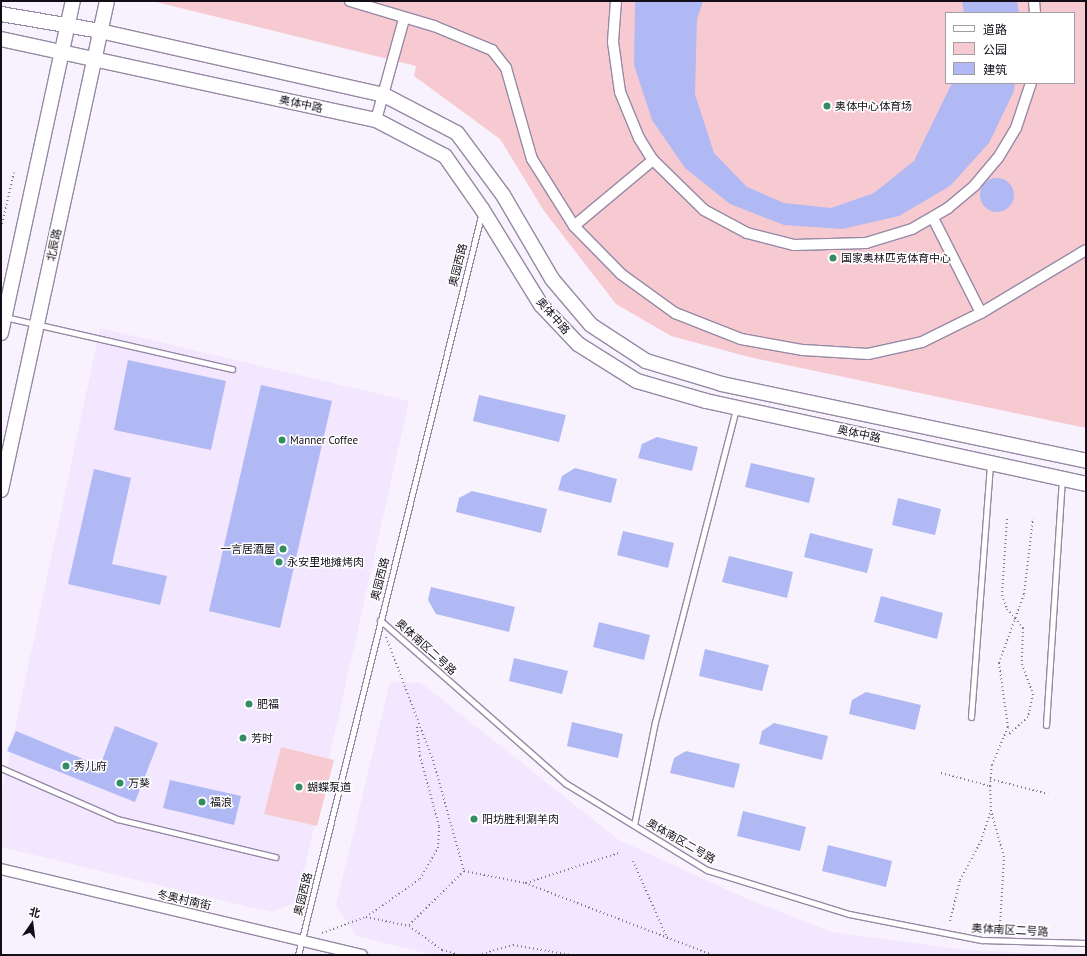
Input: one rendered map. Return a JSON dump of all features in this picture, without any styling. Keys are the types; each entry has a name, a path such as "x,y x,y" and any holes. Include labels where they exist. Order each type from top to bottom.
{"main road":[{"path":"1,333 72,1"},
{"name":"北辰路","path":"1,490 107,1"},
{"name":"奥体中路","path":"1,14 67,27 100,31 384,95 457,133 503,195 552,279 591,325 646,361 722,384 1086,461"},
{"name":"奥体中路","path":"1,39 376,120 445,156 482,209 541,305 578,344 637,381 736,408 1086,484"}],"street":[{"path":"350,1 492,50 506,68 532,159 574,226 621,274 675,313 740,339 803,350 868,354 922,342 981,313 1086,250"},
{"path":"616,1 613,42 620,92 639,138 653,160 704,210 747,233 788,244 818,247 866,243 889,238 933,218 966,193 998,158 1016,128 1031,84"},
{"path":"1034,1 1035,12"},
{"path":"376,120 404,19"},
{"path":"574,226 653,160"},
{"path":"933,218 981,313"},
{"name":"冬奥村南街","path":"1,869 362,955"}],"lane":[{"name":"奥园西路","path":"298,955 482,209"},
{"path":"4,317 37,327 232,370"},
{"path":"634,825 655,722 736,408"},
{"path":"971,717 990,463"},
{"path":"1046,725 1062,478"},
{"name":"奥体南区二号路","path":"380,620 565,783 707,870 849,914 982,940 1086,943"},
{"path":"1,768 117,819 275,857"}],"path":[{"path":"1,228 14,172"},
{"path":"1000,925 1004,857 991,811 990,779 998,752 1007,736 1028,717 1033,694 1022,664 1023,628 1007,609 1002,595 1007,519"},
{"path":"1007,736 999,663 1024,594 1033,519"},
{"path":"380,620 417,722 433,760 464,871"},
{"path":"302,941 366,917 420,879 438,848 438,826 420,756 417,722"},
{"path":"941,773 990,786"},
{"path":"990,779 1048,794"},
{"path":"950,921 960,880 981,841 991,811"},
{"path":"525,883 619,853"},
{"path":"633,861 668,940"},
{"path":"464,871 525,883 668,940 713,955"},
{"path":"409,926 464,871"},
{"path":"366,917 409,926 442,950 459,955"},
{"path":"478,955 513,945 571,955"}],"shaded area":[{"path":"100,328 409,401 297,902 271,912 1,847 1,794"},
{"path":"390,682 421,683 619,840 745,898 832,932 966,950 1067,955 434,955 356,936 336,905"}],"green space":[{"name":"国家奥林匹克体育中心","path":"1086,1 1086,428 749,357 671,336 616,304 544,211 500,139 414,76 416,66 156,2"},
{"name":"蝴蝶泵道","path":"281,747 334,760 317,826 264,814"}],"building":[{"path":"635,1 703,1 697,19 695,94 714,153 747,187 784,203 831,208 874,193 914,161 952,84 1015,84 1014,91 989,143 950,186 899,216 842,229 784,225 730,204 685,168 652,120 634,65"},
{"path":"962,1 1017,1 1019,12 964,12"},
{"path":"994,178 1000,178 1004,179 1011,185 1014,195 1013,202 1007,209 1000,212 994,212 990,211 983,205 980,198 980,192 981,188 987,181"},
{"path":"128,360 226,381 211,450 114,430"},
{"path":"261,385 332,401 280,628 209,611"},
{"path":"479,395 566,415 559,442 473,421"},
{"path":"657,437 698,447 692,471 638,458 642,444"},
{"path":"751,463 815,478 809,503 745,487"},
{"path":"575,468 617,479 611,503 558,490 562,476"},
{"path":"94,469 131,478 112,564 167,576 160,605 68,584"},
{"path":"472,491 547,509 541,533 456,512 459,498"},
{"path":"898,498 941,509 935,535 892,525"},
{"path":"623,531 674,543 668,568 617,555"},
{"path":"810,533 873,549 867,573 804,557"},
{"path":"729,556 793,572 787,598 722,582"},
{"path":"431,587 515,607 509,632 436,614 428,600"},
{"path":"881,596 943,613 937,639 874,622"},
{"path":"599,622 650,635 644,660 593,647"},
{"path":"705,649 769,665 762,691 699,676"},
{"path":"514,658 568,671 562,694 509,681"},
{"path":"866,692 921,705 915,730 849,714 852,700"},
{"path":"572,722 623,734 618,758 567,746"},
{"path":"774,723 828,736 822,760 759,744 762,731"},
{"path":"115,726 158,743 135,802 7,751 16,731 100,766"},
{"path":"686,751 740,764 734,788 670,773 674,758"},
{"name":"福浪","path":"170,780 241,796 234,825 163,808"},
{"path":"743,811 806,827 800,851 737,836"},
{"path":"828,845 892,861 886,887 822,871"}],"place":[{"name":"奥体中心体育场","path":"827,106"},
{"name":"国家奥林匹克体育中心","path":"833,258"},
{"name":"Manner Coffee","path":"282,440"},
{"name":"一言居酒屋","path":"283,549"},
{"name":"永安里地摊烤肉","path":"279,562"},
{"name":"肥福","path":"249,704"},
{"name":"芳时","path":"243,738"},
{"name":"秀儿府","path":"66,766"},
{"name":"万葵","path":"120,783"},
{"name":"蝴蝶泵道","path":"299,787"},
{"name":"福浪","path":"202,802"},
{"name":"阳坊胜利涮羊肉","path":"474,819"}]}
